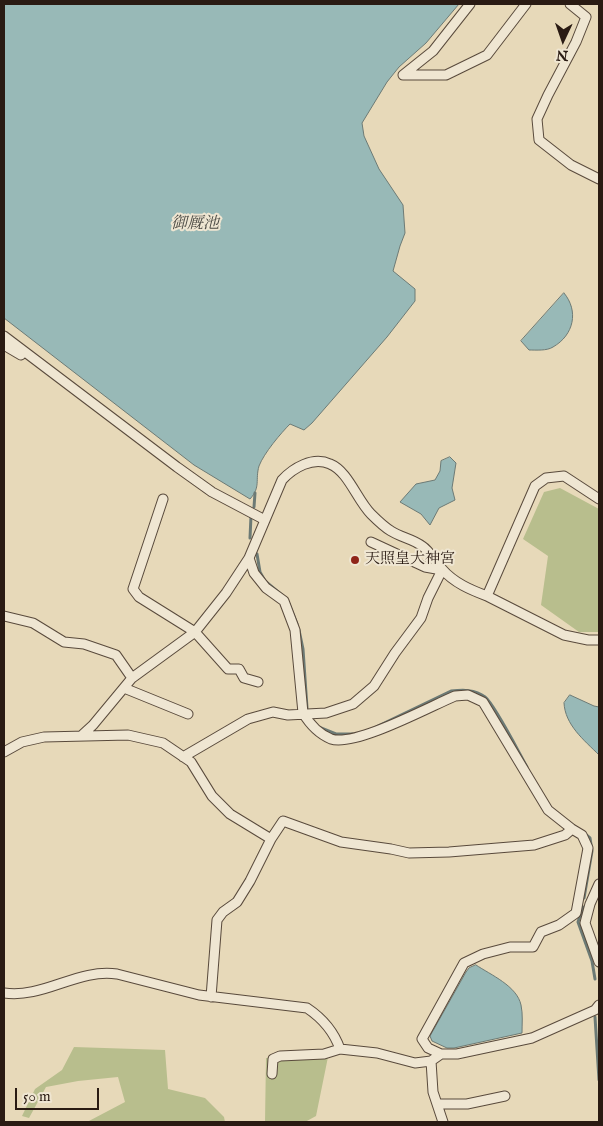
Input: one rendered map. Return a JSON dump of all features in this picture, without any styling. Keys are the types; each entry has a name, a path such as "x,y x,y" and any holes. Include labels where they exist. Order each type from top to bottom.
{"street":[{"path":"470,4 433,50 403,75 446,75 487,55 526,4"},
{"path":"570,4 586,17 576,42 537,119 539,140 571,165 599,179"},
{"path":"4,336 198,482 265,520"},
{"path":"4,345 51,372"},
{"path":"81,736 93,725 132,678 195,632 226,593 248,558 282,480 290,471 302,464 329,463 342,473 369,512 390,531 422,546 442,570 469,589 487,596 564,635 588,640 599,640"},
{"path":"487,596 535,486 546,478 564,476 599,499"},
{"path":"163,499 133,589 139,597 195,632 228,669 240,669 244,678 258,682"},
{"path":"371,542 425,568 442,570"},
{"path":"248,558 254,573 266,588 284,601 295,630 302,713 309,723 332,739 348,740 368,734 455,696 468,695 483,702 548,810 582,835 588,848 576,913 559,925 541,932 533,947 510,947 483,954 464,963 422,1039 428,1048 441,1054 457,1054 532,1038 595,1010 599,1005"},
{"path":"183,757 248,719 273,712 288,715 326,713 352,704 374,686 421,618 428,598 442,570"},
{"path":"4,616 33,623 64,642 84,644 116,655 132,678"},
{"path":"124,688 188,714"},
{"path":"4,752 22,742 44,737 128,736 162,743 191,762 212,796 230,814 271,839"},
{"path":"211,997 217,920 223,912 237,902 283,820 340,842 426,854 534,845 565,835 572,829"},
{"path":"599,884 590,904 585,923 599,962"},
{"path":"4,992 42,990 88,975 104,972 211,997 307,1008 314,1012 335,1035 340,1049"},
{"path":"272,1074 273,1059 280,1056 324,1054 340,1049 377,1053 415,1062 431,1061 441,1054"},
{"path":"431,1061 433,1092 443,1122"},
{"path":"437,1104 467,1104 505,1096"}],"green space":[{"path":"560,488 599,509 599,632 579,632 541,605 548,556 523,539 544,492"},
{"path":"74,1047 165,1050 168,1089 205,1098 224,1117 225,1122 87,1122 125,1102 118,1077 78,1081 46,1087 29,1118 22,1116 35,1089 62,1070"},
{"path":"328,1057 316,1116 305,1122 265,1122 266,1058"}],"water":[{"name":"御厩池","path":"4,4 459,4 426,43 399,67 387,82 362,123 364,136 379,169 403,205 405,233 393,271 415,289 415,301 387,337 312,423 304,430 290,424 278,438 259,466 257,487 250,499 194,465 4,318"},
{"path":"564,293 572,307 573,315 570,329 566,336 551,348 529,350 521,341"},
{"path":"450,457 456,463 452,488 455,500 439,508 430,525 421,514 400,502 416,484 435,480 440,471 441,461"},
{"path":"570,695 599,707 599,755 576,732 568,718 564,703"},
{"path":"476,965 503,982 519,998 522,1012 522,1033 447,1048 432,1041 430,1036 466,972 469,968"}],"waterway":[{"path":"254,507 255,493"},
{"path":"250,538 251,516"},
{"path":"257,554 260,572 265,581 283,596"},
{"path":"289,604 297,624"},
{"path":"299,630 303,649 307,708"},
{"path":"376,727 451,691 473,691 481,694 489,702 501,719 527,767"},
{"path":"321,728 336,734 353,734"},
{"path":"584,833 590,838 592,851 584,898"},
{"path":"583,907 578,922 592,961 595,979"},
{"path":"595,1017 599,1080"}],"place":[{"name":"天照皇大神宮","path":"355,560"}]}
